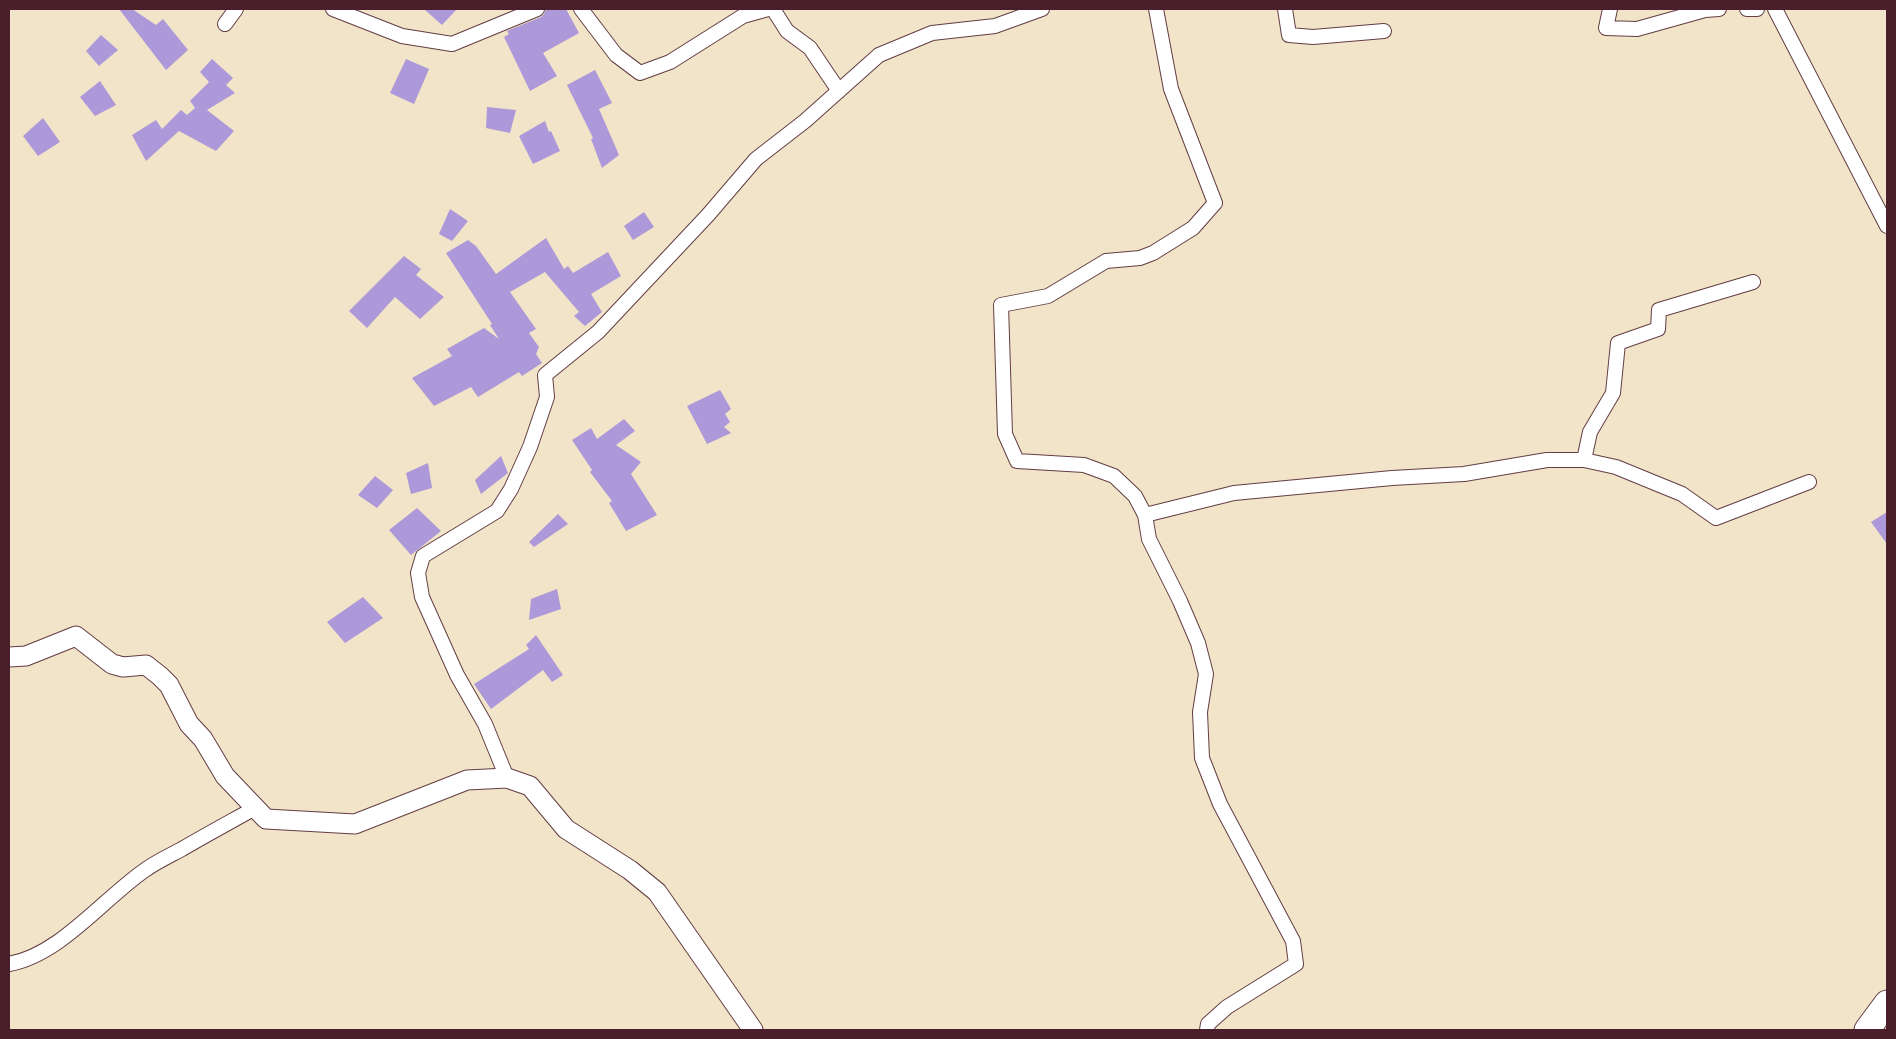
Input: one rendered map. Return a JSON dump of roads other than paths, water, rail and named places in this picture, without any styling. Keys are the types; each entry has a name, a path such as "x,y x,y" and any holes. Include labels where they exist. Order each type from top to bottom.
{"highway":[{"path":"1867,1030 1887,1003"}],"street":[{"path":"225,24 236,9"},
{"path":"333,9 402,36 452,44 537,9"},
{"path":"581,9 616,55 640,73 670,62 743,16 768,9"},
{"path":"773,9 787,31 810,48 839,91"},
{"path":"507,778 485,724 457,675 422,597 418,573 423,556 497,510 511,489 530,447 547,397 545,375 598,332 702,222 756,159 805,120 878,55 932,33 995,26 1042,9"},
{"path":"1156,9 1171,89 1215,203 1193,228 1153,253 1140,258 1106,261 1048,296 1001,305 1005,434 1017,461 1084,465 1114,476 1135,496 1145,516 1149,539 1180,601 1198,643 1206,674 1200,712 1202,758 1220,804 1293,941 1296,964 1226,1007 1208,1024 1207,1030"},
{"path":"1285,9 1289,35 1313,37 1384,31"},
{"path":"1610,9 1606,28 1638,29 1705,10 1720,9"},
{"path":"1747,9 1757,9"},
{"path":"1774,9 1887,226"},
{"path":"1584,460 1590,432 1613,393 1618,343 1658,329 1659,310 1753,282"},
{"path":"1145,516 1234,493 1392,478 1464,474 1547,460 1584,460 1616,466 1682,494 1716,518 1809,482"},
{"path":"9,657 26,656 76,636 112,664 123,667 146,665 153,669 169,684 189,724 203,739 225,776 266,820 355,824 467,780 507,778 530,786 566,829 630,870 657,892 753,1030"},
{"path":"9,964 24,961 44,950 85,920 115,892 146,868 255,808"}]}
